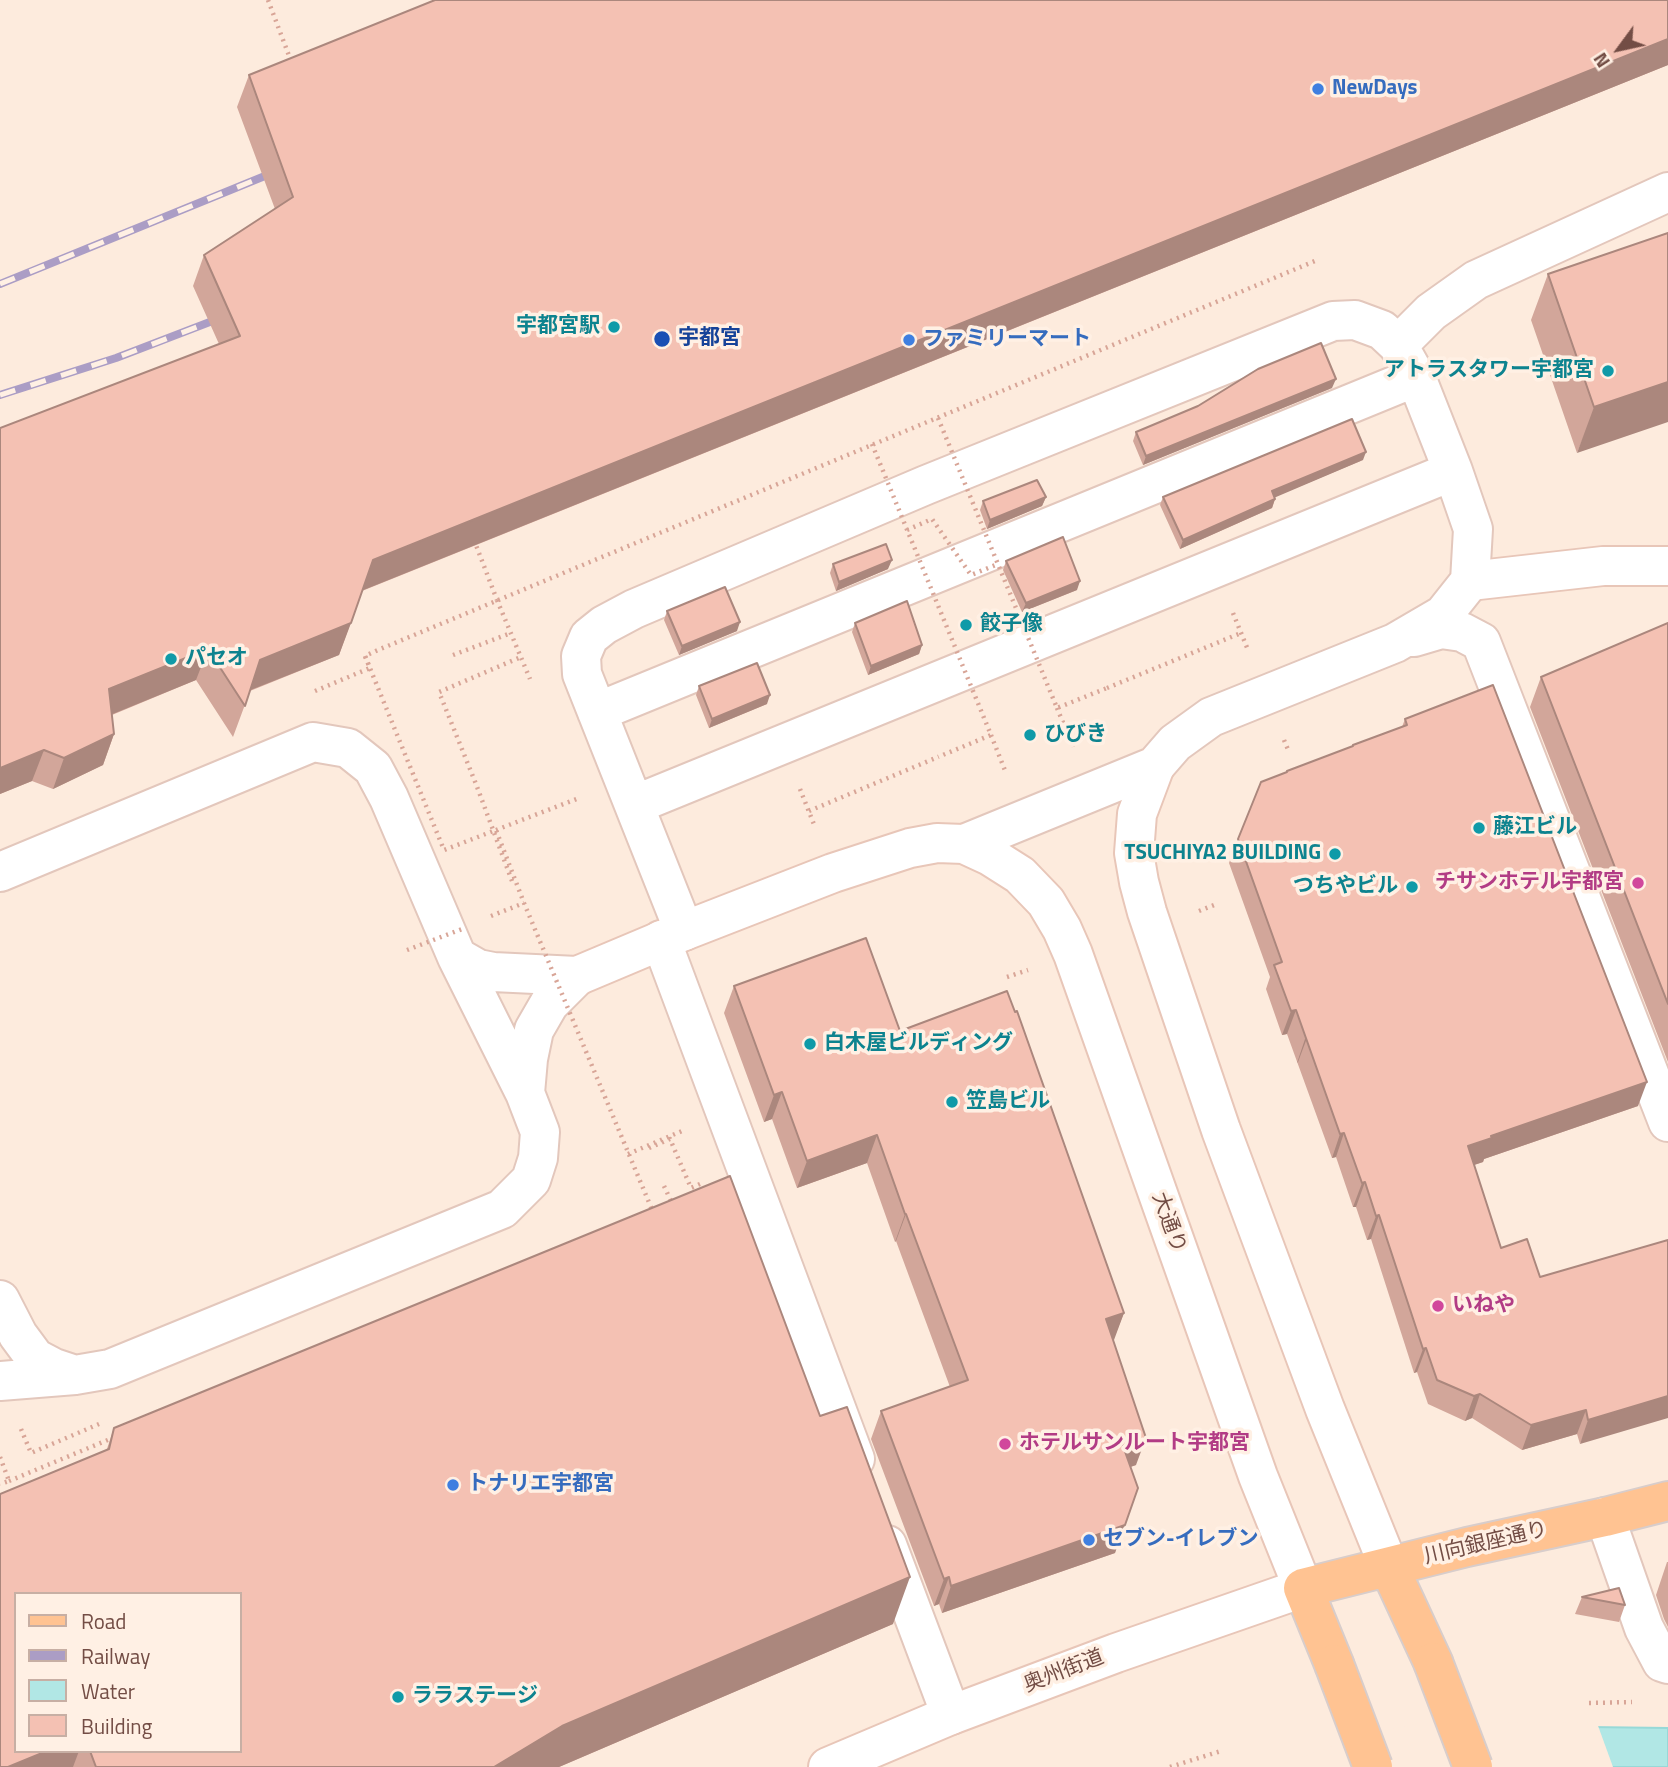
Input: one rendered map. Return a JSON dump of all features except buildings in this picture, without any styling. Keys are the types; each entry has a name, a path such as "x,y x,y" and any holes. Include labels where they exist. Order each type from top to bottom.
{"main road":[{"name":"川向銀座通り","path":"1303,1588 1668,1501"},
{"path":"1389,1567 1433,1662 1473,1767"},
{"name":"大通り","path":"1303,1588 1373,1767"}],"street":[{"path":"597,712 1407,361 1431,312 1476,280 1668,192"},
{"path":"951,1715 871,1502 673,935 634,805 582,674 581,656 589,637 604,625 634,609 938,480 1333,321 1355,320 1381,330 1407,361 1454,471 1473,529 1470,581 1443,615 1395,643"},
{"path":"634,805 1454,471"},
{"path":"1470,581 1603,566 1668,566"},
{"path":"1389,1567 1334,1435 1221,1130 1147,912 1134,853 1137,814 1155,765 1175,743 1211,718 1395,643 1441,629 1462,632 1481,642 1668,1122"},
{"path":"0,872 313,743 348,748 373,768 389,798 459,943 540,1132 538,1158 531,1181 502,1209 110,1369 75,1375 0,1381"},
{"path":"964,844 1155,765"},
{"name":"大通り","path":"577,976 673,935 834,873 910,848 937,843 964,844 1020,875 1046,902 1073,954 1258,1476 1303,1588"},
{"path":"459,943 478,969 577,976"},
{"path":"525,1093 534,1030 549,1004 577,976"},
{"path":"0,1300 18,1335 35,1358 75,1375"},
{"path":"1605,1517 1644,1628 1662,1662 1668,1664"},
{"name":"奥州街道","path":"828,1767 951,1715 1116,1653 1303,1588"}],"path":[{"path":"268,0 293,65"},
{"path":"579,798 444,850 365,656 1315,261"},
{"path":"938,418 1057,708 1241,633"},
{"path":"809,811 991,735 872,444"},
{"path":"907,530 932,519 971,575 998,564"},
{"path":"472,535 532,683"},
{"path":"1233,611 1289,751"},
{"path":"453,655 511,633"},
{"path":"512,881 439,692 521,657"},
{"path":"306,695 370,668"},
{"path":"1038,691 1051,685"},
{"path":"975,716 987,711"},
{"path":"799,788 834,873"},
{"path":"496,830 654,1214"},
{"path":"407,950 459,943"},
{"path":"628,1154 670,1139 674,1148"},
{"path":"0,1485 125,1433"},
{"path":"0,1457 9,1481"},
{"path":"1589,1703 1634,1702"},
{"path":"1170,1767 1221,1751"}],"water":[{"path":"1429,1725 1668,1728 1668,1767 1283,1767"}],"pier":[{"path":"1429,1722 1597,1723 1613,1767 1280,1767 1370,1733"}],"railway":[{"path":"0,284 282,169"},
{"path":"0,395 116,358 228,315"}],"place":[{"name":"NewDays","path":"1318,89"},
{"name":"宇都宮駅","path":"614,327"},
{"name":"宇都宮","path":"662,339"},
{"name":"ファミリーマート","path":"909,340"},
{"name":"アトラスタワー宇都宮","path":"1608,371"},
{"name":"餃子像","path":"966,625"},
{"name":"パセオ","path":"171,659"},
{"name":"ひびき","path":"1030,735"},
{"name":"藤江ビル","path":"1479,828"},
{"name":"TSUCHIYA2 BUILDING","path":"1335,854"},
{"name":"チサンホテル宇都宮","path":"1638,883"},
{"name":"つちやビル","path":"1412,887"},
{"name":"白木屋ビルディング","path":"810,1044"},
{"name":"笠島ビル","path":"952,1102"},
{"name":"いねや","path":"1438,1306"},
{"name":"ホテルサンルート宇都宮","path":"1005,1444"},
{"name":"トナリエ宇都宮","path":"453,1485"},
{"name":"セブン-イレブン","path":"1089,1540"},
{"name":"ララステージ","path":"398,1697"}]}
